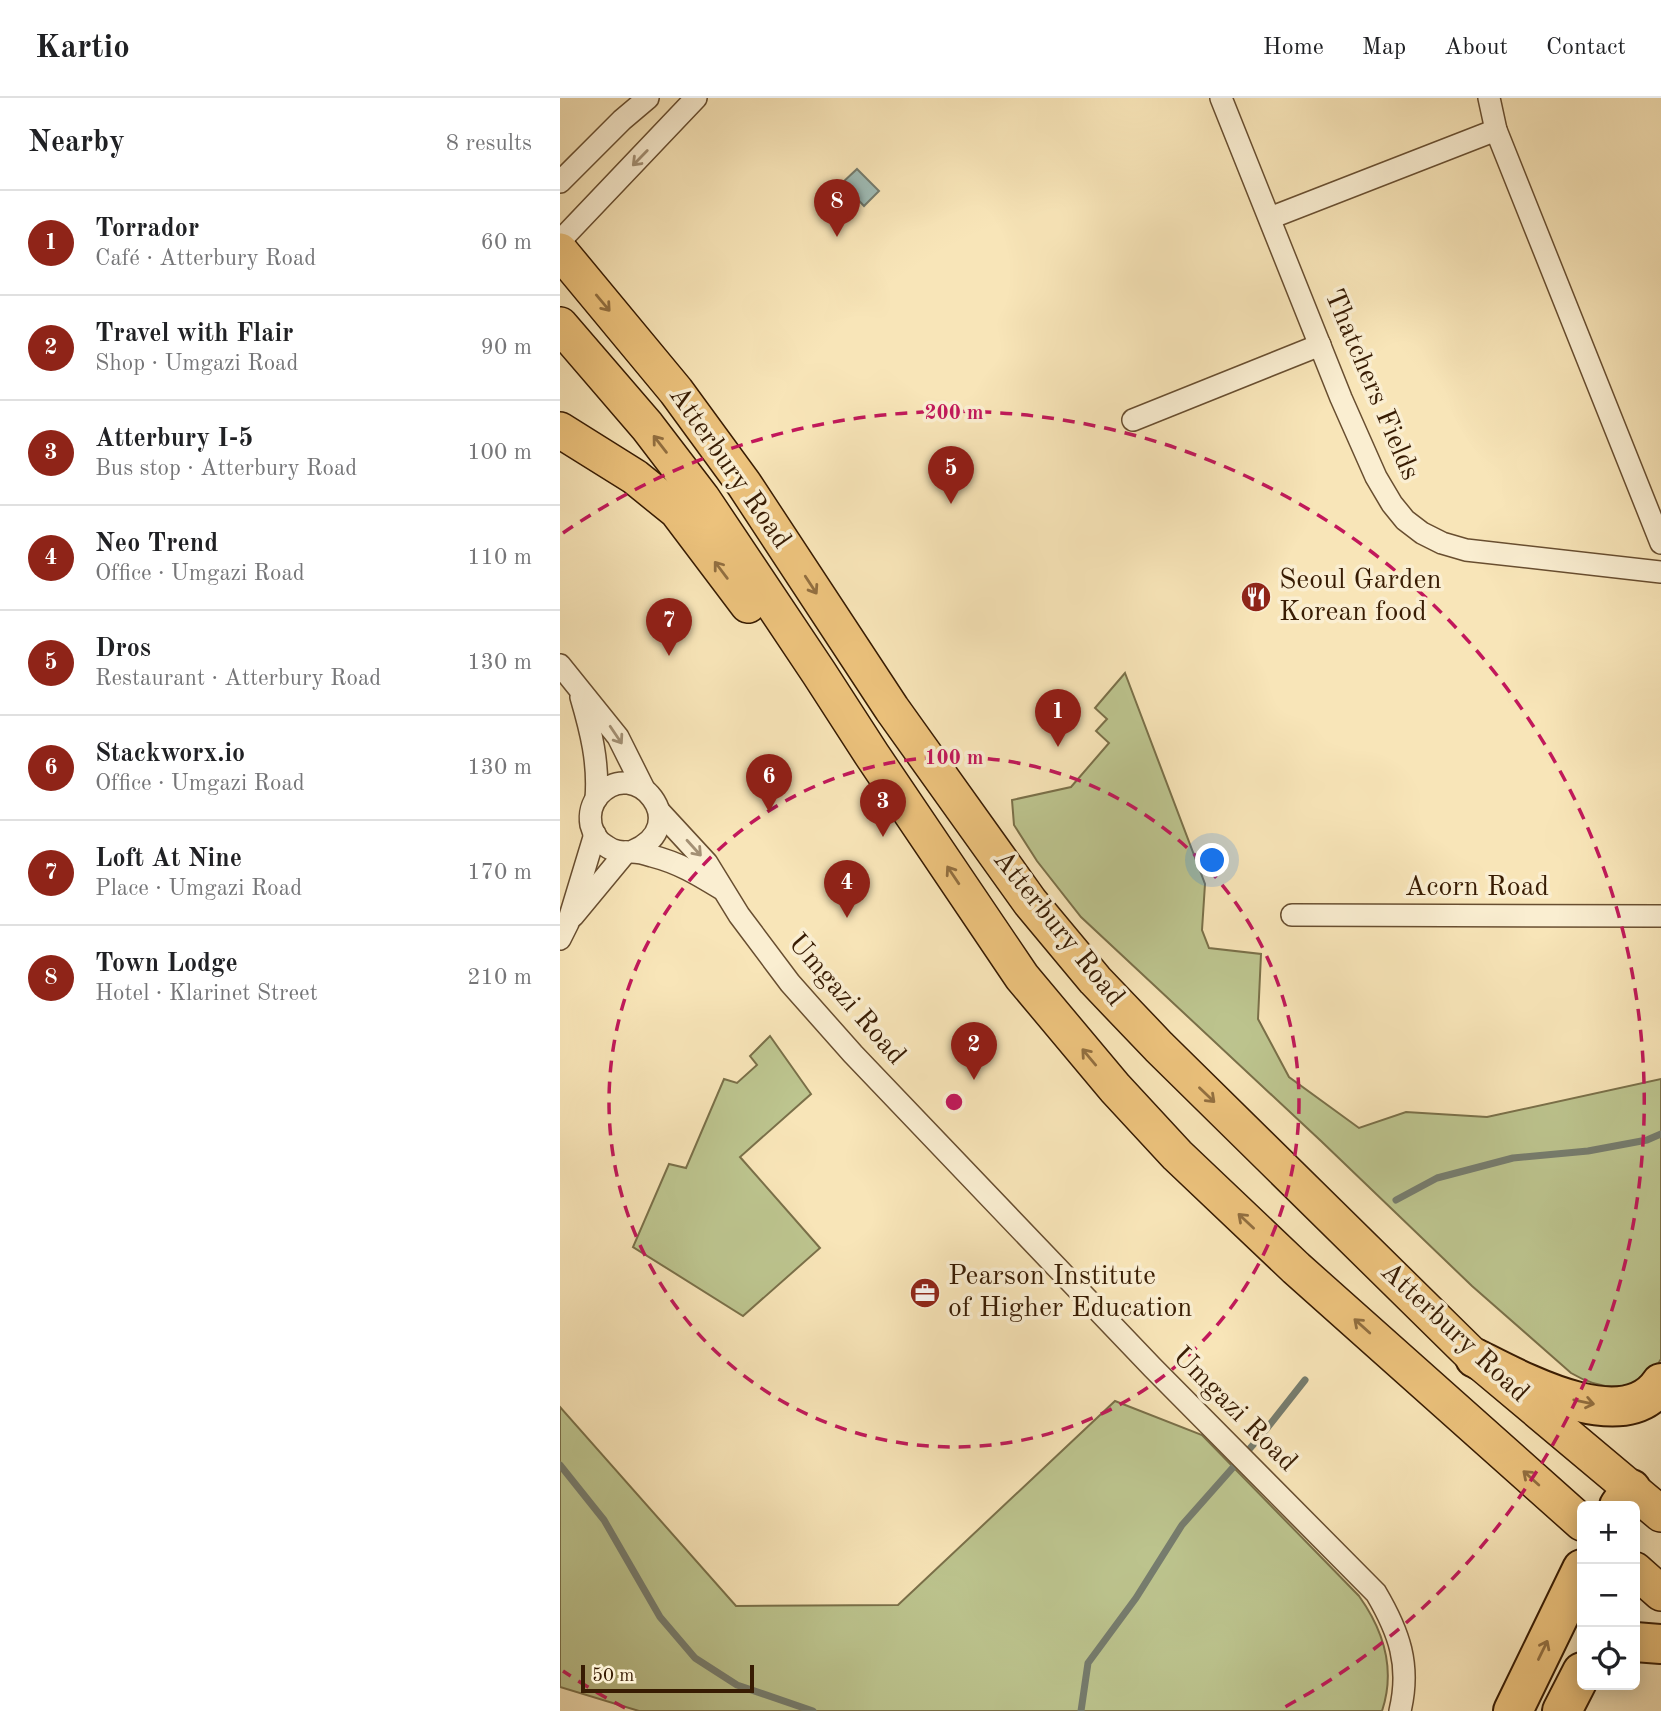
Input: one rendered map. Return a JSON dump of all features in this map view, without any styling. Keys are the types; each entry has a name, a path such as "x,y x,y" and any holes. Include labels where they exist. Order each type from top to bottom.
{"highway":[{"path":"1475,1358 1535,1388 1595,1405 1620,1407 1633,1404 1657,1390 1661,1383"},
{"path":"1513,1711 1577,1579"},
{"path":"1640,1642 1661,1644"},
{"path":"1562,1711 1577,1682"}],"main road":[{"name":"Atterbury Road","path":"560,251 676,391 736,474 892,709 1030,902 1095,979 1158,1047 1475,1358 1625,1497 1661,1514"},
{"name":"Atterbury Road","path":"560,325 647,426 702,498 1021,977 1115,1088 1177,1155 1296,1268 1577,1519"},
{"path":"560,430 635,477 677,511 843,730 872,755"}],"street":[{"path":"560,182 648,98"},
{"path":"560,241 696,98"},
{"name":"Thatchers Fields","path":"1221,98 1341,398 1376,477 1392,505 1405,520 1442,543 1466,550 1661,572"},
{"path":"1489,98 1496,130 1661,543"},
{"path":"1270,218 1496,130"},
{"path":"1133,420 1321,345"},
{"path":"560,665 618,737 644,789 659,811 657,832 643,847 629,852 607,848 594,834 591,825 590,816 596,799 612,785 623,783 644,789"},
{"path":"579,688 595,753 598,779 596,799"},
{"name":"Umgazi Road","path":"659,811 707,863 722,889 790,983 853,1054 1125,1338 1376,1593 1391,1619 1400,1643 1404,1670 1404,1693 1400,1711"},
{"path":"564,931 594,834"},
{"path":"564,931 629,852"},
{"name":"Umgazi Road","path":"629,852 654,856 689,869 722,889"},
{"name":"Acorn Road","path":"1292,915 1661,916"}],"green space":[{"path":"1125,673 1205,884 1202,930 1209,948 1261,954 1258,1019 1289,1077 1359,1128 1406,1112 1487,1117 1661,1079 1661,1359 1643,1379 1632,1384 1608,1386 1571,1373 1472,1286 1081,917 1037,861 1014,825 1012,800 1071,787 1109,743 1096,731 1107,719 1095,708"},
{"path":"770,1036 811,1094 740,1157 820,1248 743,1316 633,1247 669,1164 686,1168 724,1079 737,1083 757,1065 750,1056"},
{"path":"1115,1401 1202,1435 1359,1596 1375,1623 1385,1651 1388,1680 1382,1711 639,1711 560,1687 560,1407 736,1606 898,1605"}],"water":[{"path":"857,169 879,191 864,206 842,183"}],"waterway":[{"path":"1396,1200 1437,1178 1513,1158 1588,1151 1647,1140 1661,1134"},
{"path":"1081,1711 1088,1663 1136,1598 1182,1525 1260,1437 1305,1380"},
{"path":"560,1465 604,1520 660,1617 695,1658 737,1685 813,1711"}],"place":[{"name":"Town Lodge","path":"837,237"},
{"name":"Dros","path":"951,504"},
{"name":"Seoul Garden Korean food","path":"1256,597"},
{"name":"Loft At Nine","path":"669,656"},
{"name":"Torrador","path":"1058,747"},
{"name":"Stackworx.io","path":"769,812"},
{"name":"Atterbury I-5","path":"883,837"},
{"name":"Neo Trend","path":"847,918"},
{"name":"Travel with Flair","path":"974,1080"},
{"name":"Pearson Institute of Higher Education","path":"925,1293"}]}
